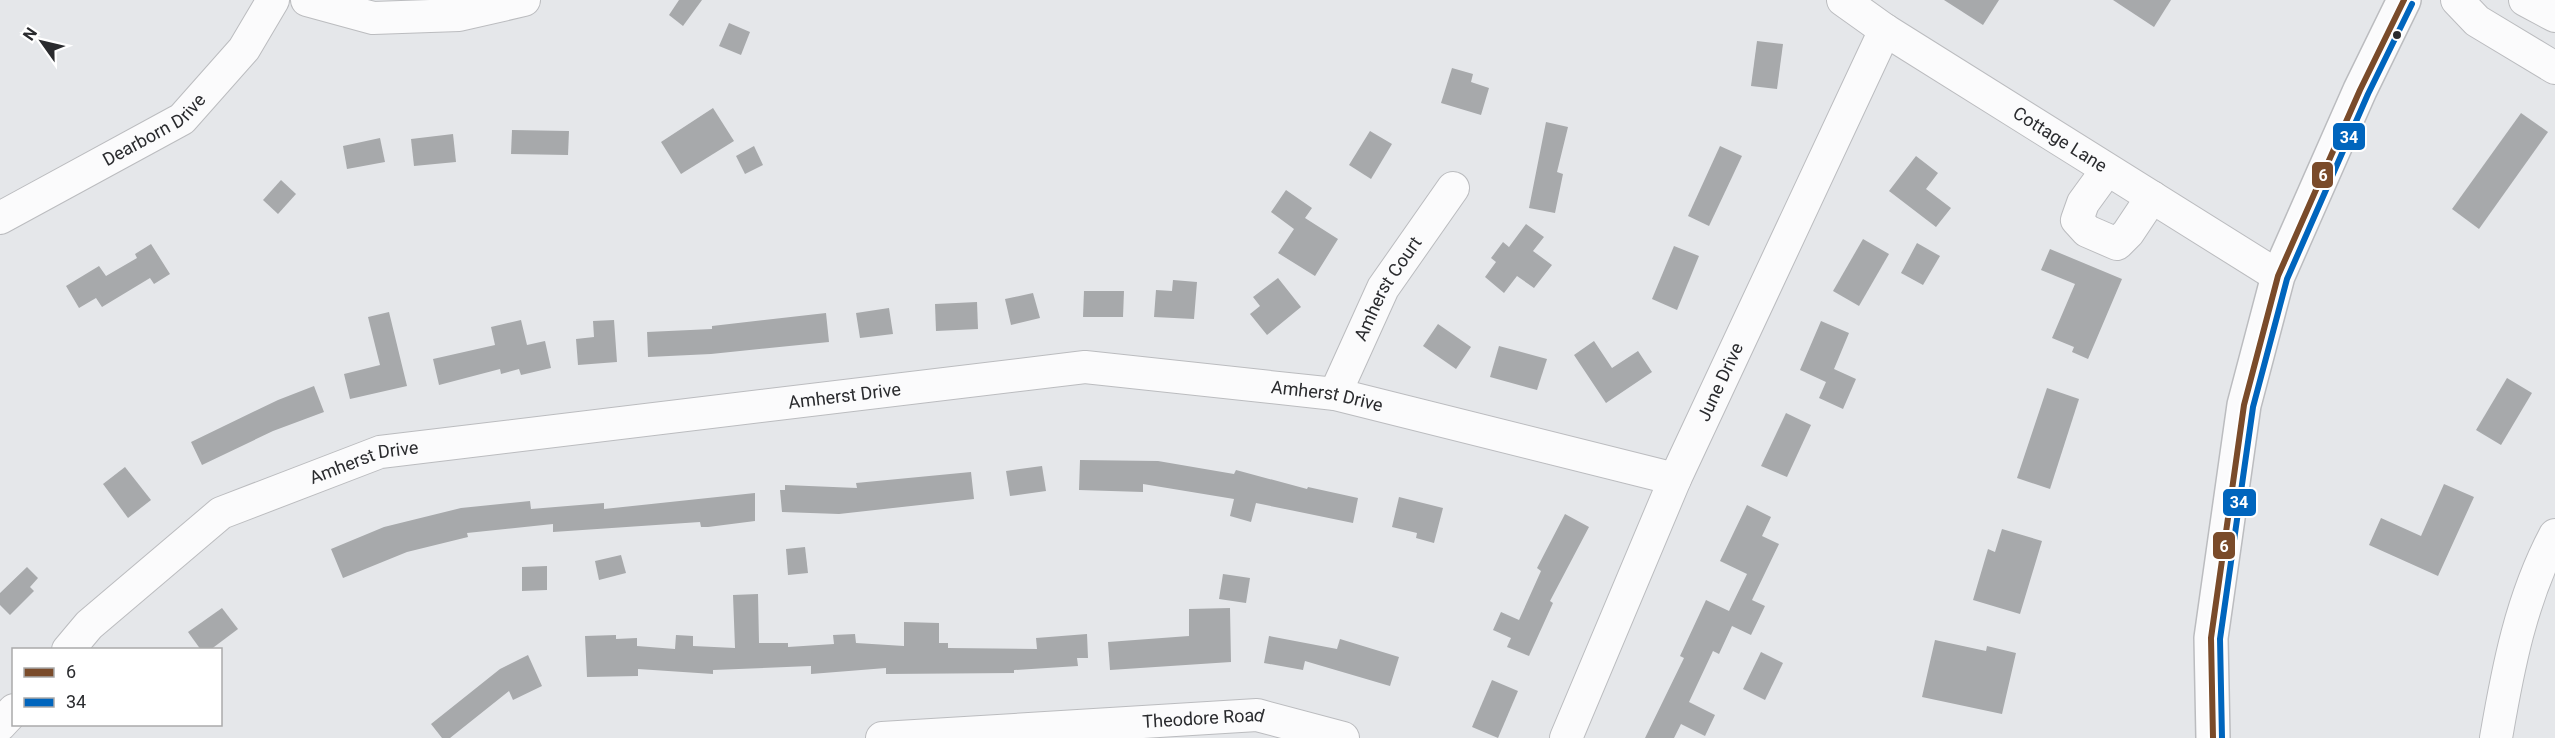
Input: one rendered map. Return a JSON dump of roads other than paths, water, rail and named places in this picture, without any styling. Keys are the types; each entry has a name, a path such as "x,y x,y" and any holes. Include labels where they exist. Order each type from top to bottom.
{"main road":[{"path":"2213,738 2211,638 2244,405 2278,276 2360,90 2404,0"}],"street":[{"name":"Dearborn Drive","path":"0,218 182,119 244,49 273,0"},
{"path":"307,0 373,18 459,15 524,0"},
{"name":"Cottage Lane","path":"1844,0 1885,30 2278,276"},
{"path":"2457,0 2477,21 2555,68"},
{"path":"2525,0 2555,16"},
{"name":"June Drive","path":"1566,738 1675,479 1885,30"},
{"path":"2107,170 2083,203 2077,220 2087,231 2117,244 2152,197"},
{"name":"Amherst Court","path":"1335,394 1383,288 1453,188"},
{"name":"Amherst Drive","path":"70,648 89,625 221,513 380,452 1085,368 1335,394 1675,479"},
{"path":"2496,738 2509,661 2538,568 2555,536"},
{"path":"0,725 12,712"},
{"name":"Theodore Road","path":"882,738 1257,715 1343,738"}]}
